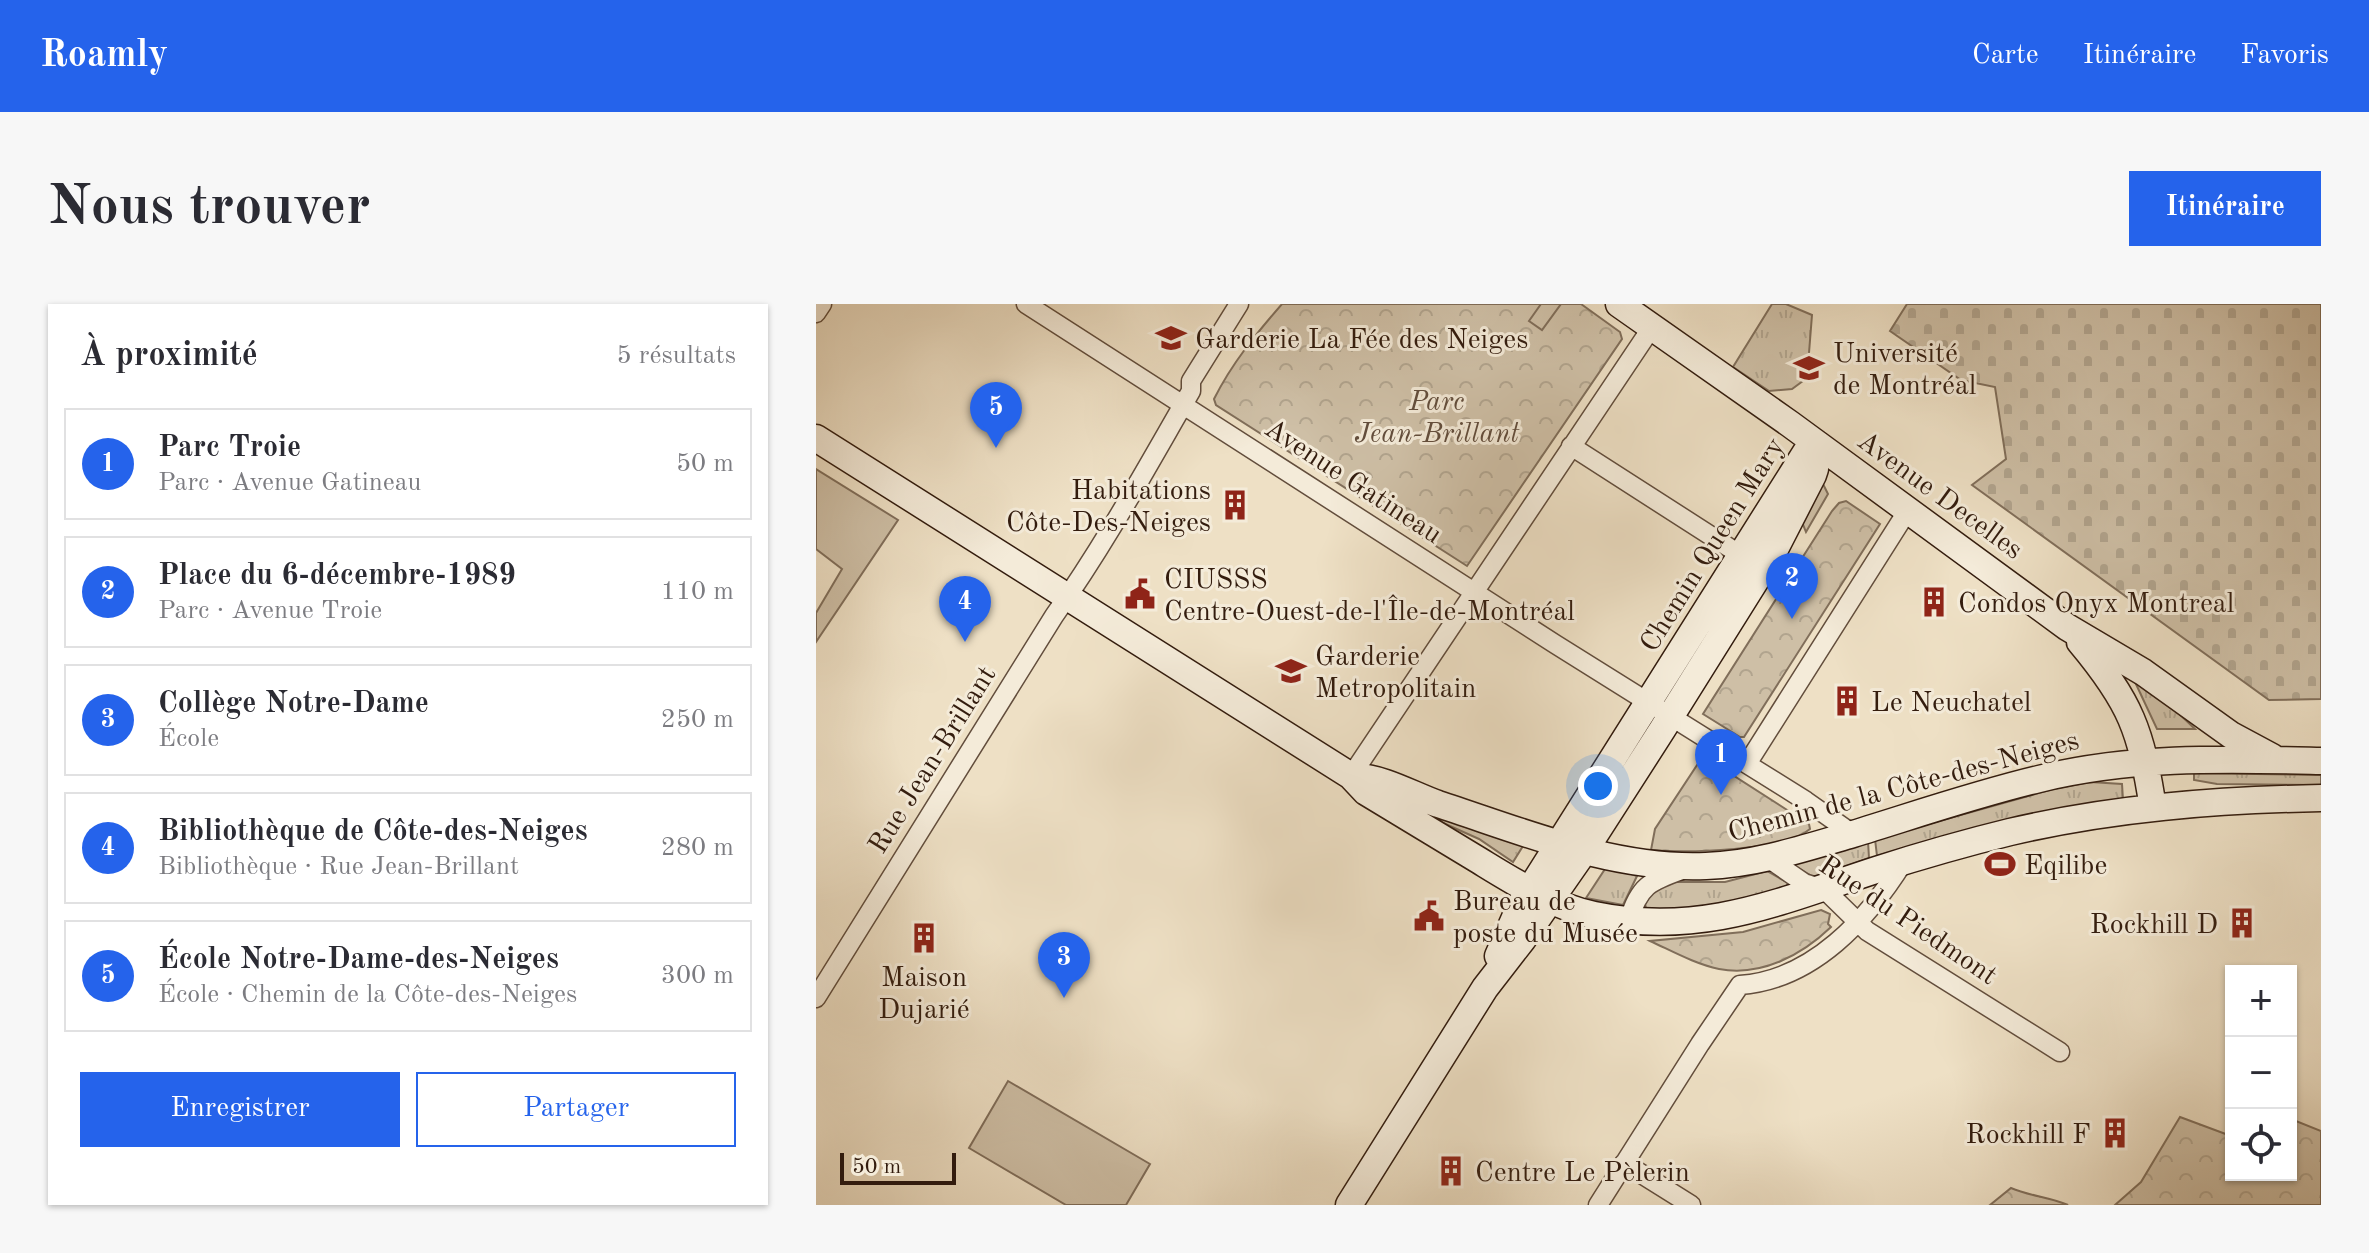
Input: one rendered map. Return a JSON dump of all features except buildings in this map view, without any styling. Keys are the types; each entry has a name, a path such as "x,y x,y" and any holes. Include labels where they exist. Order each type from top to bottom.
{"main road":[{"name":"Avenue Decelles","path":"1619,304 2067,627 2143,672 2231,735 2279,760"},
{"name":"Chemin de la Côte-des-Neiges","path":"816,438 1351,776 1366,792 1540,895 1591,914 1672,922 1724,916 1775,905 1904,861 2046,824 2233,800 2321,798"},
{"name":"Chemin Queen Mary","path":"1660,710 1740,554 1813,441"},
{"name":"Chemin Queen Mary","path":"1349,1205 1540,895 1660,710 1762,569 1813,475 1813,441"},
{"name":"Avenue Decelles","path":"2067,627 2121,695 2134,722 2146,761 2153,808"},
{"name":"Chemin de la Côte-des-Neiges","path":"1351,776 1371,777 1422,798 1572,847 1640,863 1693,867 1723,866 1768,858 2036,779 2146,761 2321,761"}],"street":[{"path":"816,313 822,304"},
{"name":"Rue Jean-Brillant","path":"816,998 1117,519 1191,391 1191,381 1239,304"},
{"name":"Avenue Gatineau","path":"1029,305 1853,834"},
{"path":"1351,776 1652,327"},
{"path":"1571,446 1762,569"},
{"path":"1747,764 1908,510"},
{"name":"Rue du Piedmont","path":"1768,858 1804,883 1824,889 1857,922 2060,1052"},
{"path":"1598,1205 1740,985 1768,981 1801,968 1824,953 1857,922 1891,883 1904,861"},
{"name":"Chemin de la Côte-des-Neiges","path":"1629,920 1635,901 1650,882 1693,867"},
{"path":"1624,1163 1691,1205"}],"green space":[{"name":"Parc Jean-Brillant","path":"1282,304 1581,304 1620,332 1622,339 1467,566 1216,405 1214,399 1229,373"},
{"path":"1541,304 1561,304 1542,330 1529,321"},
{"path":"1772,304 1786,304 1812,315 1807,378 1792,389 1769,391 1733,367"},
{"path":"1907,304 2321,304 2321,699 2269,700 1972,485 2006,459 1995,387 1961,380 1890,331"},
{"path":"816,469 898,520 816,642 816,613 842,569 816,549"},
{"path":"1823,484 1828,494 1806,532 1802,522"},
{"path":"1846,501 1880,524 1744,737 1740,737 1703,714 1832,511 1839,503"},
{"path":"2135,682 2172,707 2195,729 2157,729"},
{"path":"1703,756 1809,824 1810,829 1780,842 1758,846 1651,850 1655,829"},
{"path":"2194,773 2321,775 2321,785 2217,784 2194,780"},
{"path":"2090,782 2122,784 2123,800 1936,839 1877,856 1875,839 2053,789"},
{"path":"1424,810 1523,846 1513,862 1479,839 1423,814"},
{"path":"1868,841 1869,858 1815,878 1792,864"},
{"path":"1607,866 1637,876 1623,905 1586,898"},
{"path":"1767,871 1788,883 1786,887 1699,908 1646,908 1645,904 1657,885 1663,882 1725,882"},
{"path":"1821,910 1830,914 1828,924 1831,927 1820,937 1780,962 1750,970 1710,967 1650,941 1743,932"},
{"path":"1008,1081 1150,1164 1126,1205 1066,1205 969,1148"},
{"path":"2180,1117 2225,1134 2225,1181 2297,1181 2297,1121 2321,1131 2321,1205 2115,1205 2141,1182"},
{"path":"2011,1188 2054,1200 2068,1205 1990,1205"}],"place":[{"name":"Garderie La Fée des Neiges","path":"1171,338"},
{"name":"Université de Montréal","path":"1809,368"},
{"name":"École Notre-Dame-des-Neiges","path":"996,448"},
{"name":"Habitations Côte-Des-Neiges","path":"1235,505"},
{"name":"CIUSSS Centre-Ouest-de-l'Île-de-Montréal","path":"1140,594"},
{"name":"Condos Onyx Montreal","path":"1934,602"},
{"name":"Place du 6-décembre-1989","path":"1792,619"},
{"name":"Bibliothèque de Côte-des-Neiges","path":"965,642"},
{"name":"Garderie Metropolitain","path":"1291,671"},
{"name":"Le Neuchatel","path":"1847,701"},
{"name":"Parc Troie","path":"1721,795"},
{"name":"Eqilibe","path":"2000,864"},
{"name":"Bureau de poste du Musée","path":"1429,916"},
{"name":"Rockhill D","path":"2242,923"},
{"name":"Maison Dujarié","path":"924,938"},
{"name":"Collège Notre-Dame","path":"1064,998"},
{"name":"Rockhill F","path":"2115,1133"},
{"name":"Centre Le Pèlerin","path":"1451,1171"}]}
